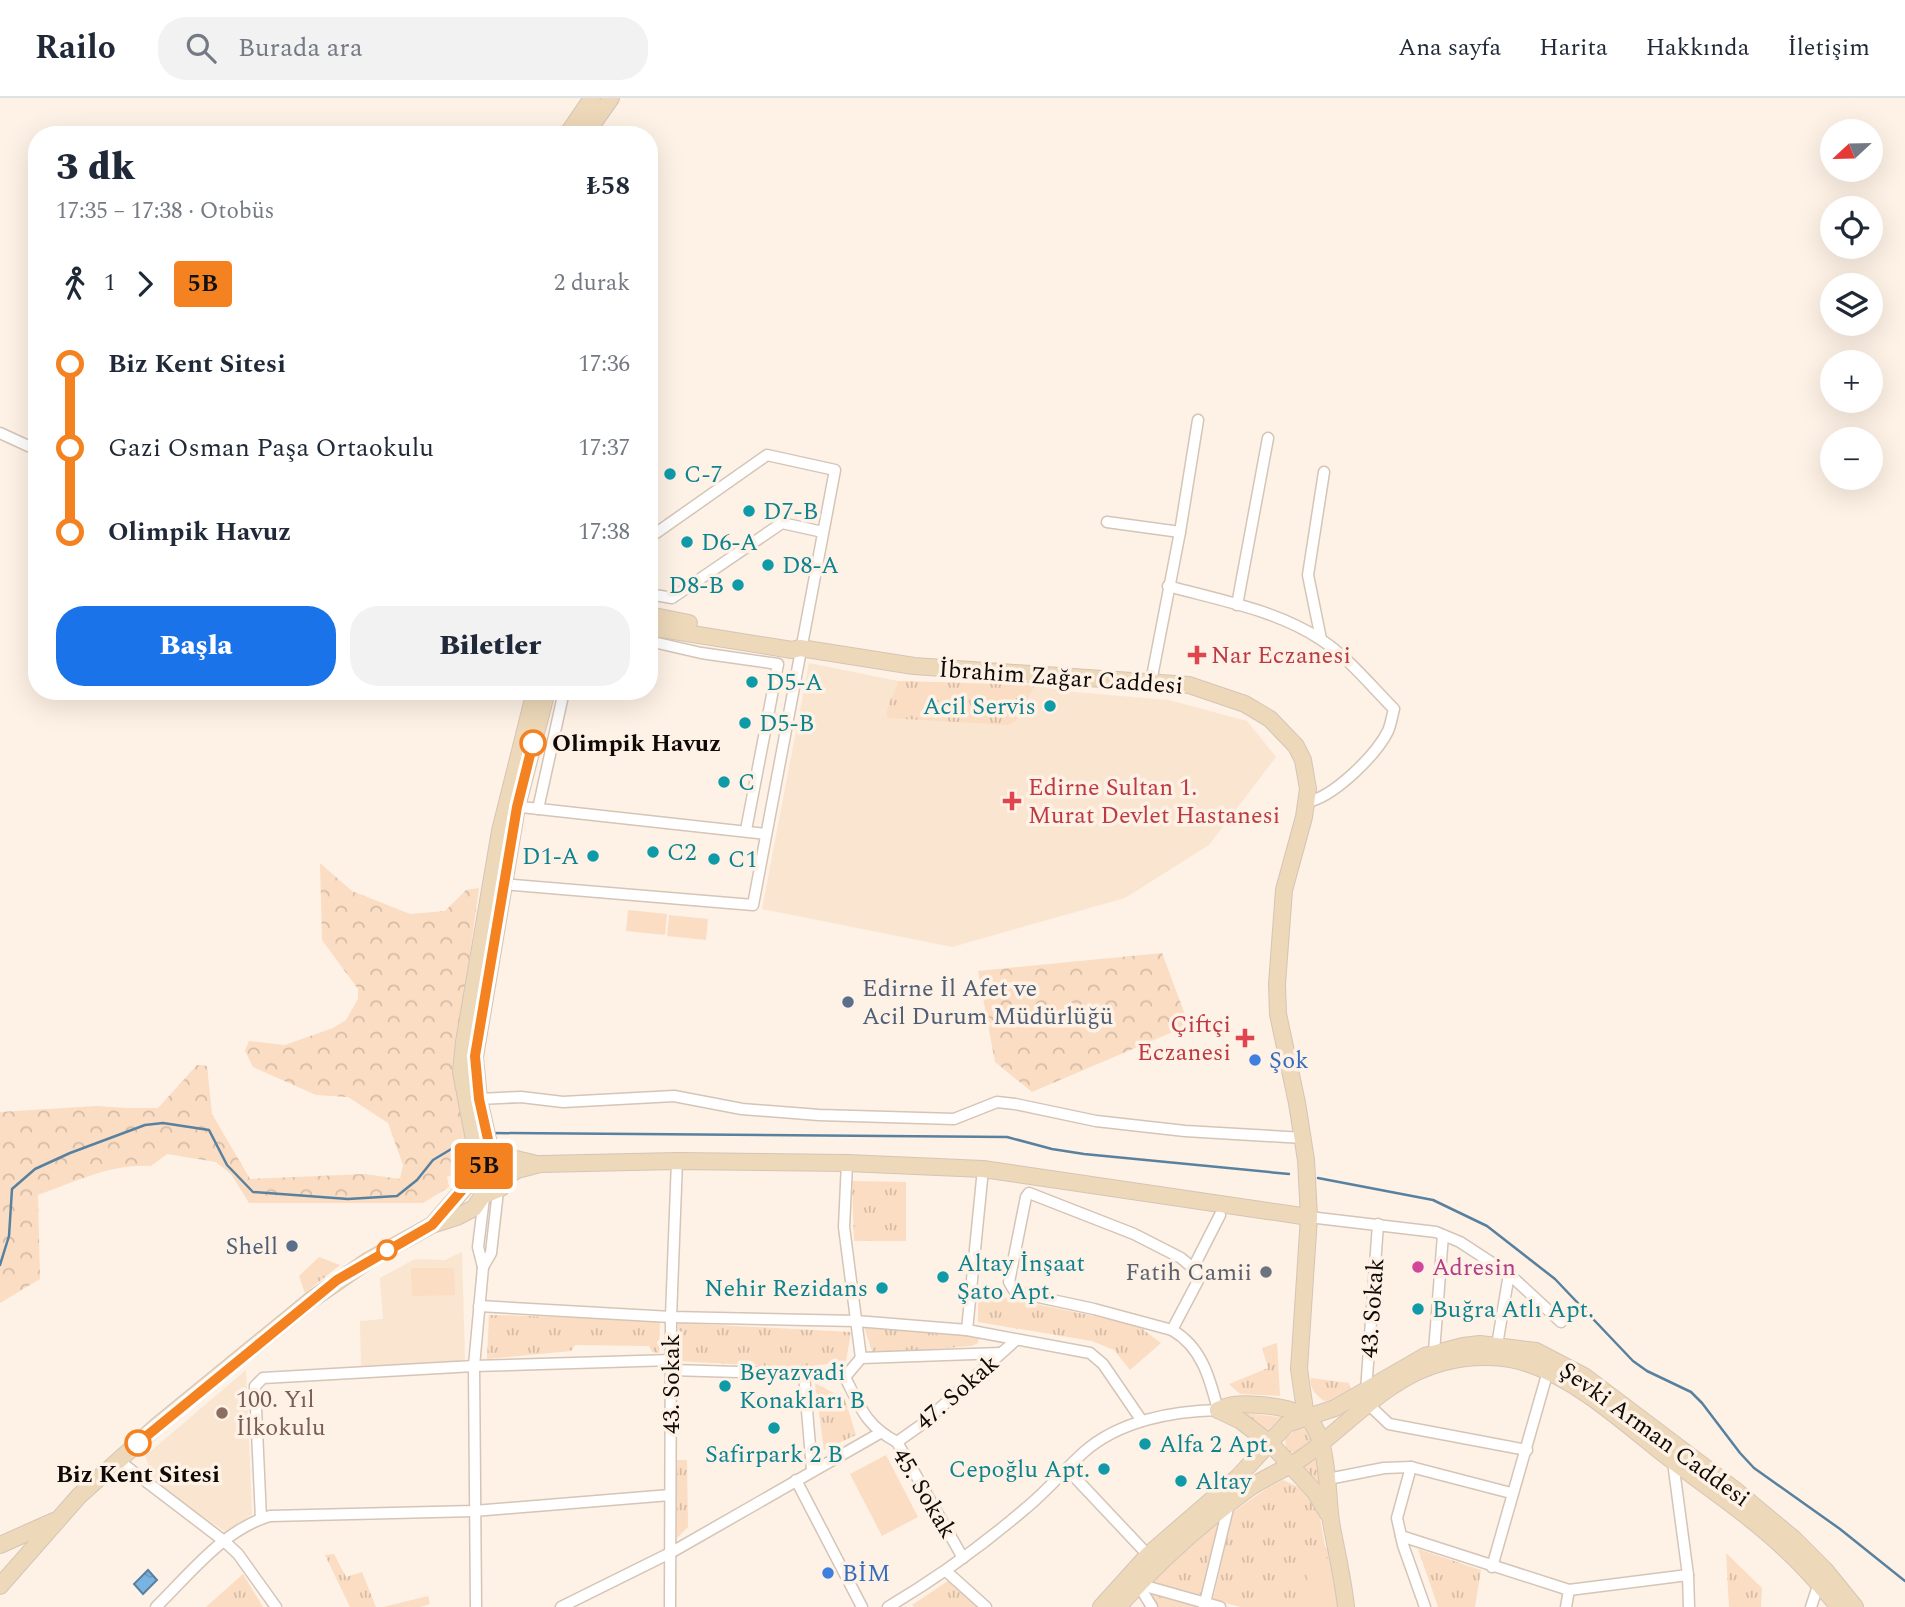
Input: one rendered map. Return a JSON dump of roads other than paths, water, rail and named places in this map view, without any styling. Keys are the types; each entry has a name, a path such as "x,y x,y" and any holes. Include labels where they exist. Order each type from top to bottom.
{"main road":[{"path":"572,126 592,98"},
{"path":"592,126 611,98"},
{"name":"İbrahim Zağar Caddesi","path":"658,617 791,643 800,648 914,666 1189,685 1245,704 1270,719 1289,737 1303,760 1308,781 1307,802 1284,890 1277,984 1278,1014 1304,1138 1309,1217 1299,1369 1306,1417"},
{"name":"İbrahim Zağar Caddesi","path":"658,628 792,650 800,648"},
{"path":"477,1174 476,1150 461,1072 464,1042 533,700"},
{"path":"496,1182 479,1099 475,1056 503,884 511,806 544,700"},
{"path":"1,1582 79,1496 118,1460 337,1280 432,1225 474,1208 496,1182 517,1170 540,1164 677,1161 847,1163 982,1169 1309,1217"},
{"path":"432,1225 485,1166 496,1182"},
{"name":"Şevki Arman Caddesi","path":"1306,1417 1367,1397 1414,1361 1434,1352 1463,1346 1497,1345 1536,1351 1584,1376 1735,1490 1794,1539 1856,1607"},
{"path":"1118,1607 1177,1546 1263,1479 1304,1457 1367,1397 1428,1367 1460,1359 1510,1360 1548,1371 1610,1413 1785,1548 1839,1607"},
{"path":"1218,1410 1231,1405 1269,1405 1306,1417 1321,1442 1346,1607"},
{"path":"1218,1410 1241,1421 1271,1444 1315,1492 1331,1519"},
{"path":"1101,1607 1148,1555 1238,1478 1287,1424 1306,1417"},
{"path":"0,1545 59,1518"}],"street":[{"path":"1151,682 1198,420"},
{"path":"0,433 28,446"},
{"path":"1237,605 1268,438"},
{"path":"503,884 753,905 835,470 767,455 658,532"},
{"path":"1321,639 1308,575 1324,472"},
{"path":"1107,522 1180,532"},
{"path":"658,596 672,598 782,523 823,531"},
{"path":"1168,586 1291,623 1321,639 1339,653 1394,709 1389,730 1370,756 1321,799 1307,802"},
{"path":"669,619 672,598"},
{"path":"658,643 701,653 778,664 746,830"},
{"path":"538,809 562,700"},
{"path":"511,806 766,834"},
{"path":"479,1099 521,1097 563,1102 674,1096 742,1109 819,1115 954,1119 997,1102 1108,1123 1185,1131 1304,1138"},
{"name":"43. Sokak","path":"670,1607 671,1317 677,1161"},
{"path":"845,1377 861,1358 844,1227 847,1163"},
{"path":"967,1330 982,1169"},
{"path":"476,1607 474,1366 483,1267 491,1253 496,1182"},
{"path":"890,1607 946,1571 1029,1506 1085,1451 1101,1440 1142,1421 1193,1411 1218,1410 1212,1386 1190,1341 1172,1330 1015,1292 1009,1282 1026,1197 1029,1194 1134,1234 1181,1258 1201,1275 1172,1330"},
{"path":"1193,1268 1220,1215"},
{"path":"1309,1217 1378,1224 1443,1235 1460,1242 1510,1274 1561,1322"},
{"name":"43. Sokak","path":"1367,1397 1378,1224"},
{"path":"1434,1352 1443,1235"},
{"path":"1497,1345 1510,1274"},
{"path":"478,1307 671,1317 856,1321 967,1330 1077,1350 1096,1357 1142,1421"},
{"name":"47. Sokak","path":"897,1442 1016,1340"},
{"path":"861,1358 1001,1353"},
{"path":"261,1519 255,1386 263,1378 474,1366 672,1365 845,1377"},
{"path":"1492,1567 1548,1371"},
{"path":"804,1374 812,1470"},
{"path":"561,1607 672,1552 880,1433 866,1419 845,1377"},
{"path":"1367,1397 1389,1424 1527,1450"},
{"name":"45. Sokak","path":"880,1433 897,1442 963,1558"},
{"path":"118,1460 238,1554 276,1607"},
{"path":"1674,1462 1688,1575 1689,1607"},
{"path":"1328,1479 1384,1468 1411,1467 1511,1493"},
{"path":"1411,1467 1397,1518 1425,1607"},
{"path":"1067,1469 1148,1555"},
{"path":"796,1480 862,1607"},
{"path":"156,1607 224,1541 270,1516 474,1511 670,1495"},
{"path":"1205,1605 1229,1504"},
{"path":"1401,1536 1569,1590 1688,1575"},
{"path":"946,1571 986,1607"},
{"path":"1811,1607 1819,1583"},
{"path":"1139,1584 1205,1605 1220,1607"},
{"path":"1139,1584 1153,1607"},
{"path":"1566,1607 1569,1590"}],"water":[{"path":"148,1570 157,1580 143,1594 134,1584"}],"waterway":[{"path":"0,1265 9,1236 12,1189 35,1169 145,1125 163,1123 209,1130 227,1165 253,1192 348,1199 397,1196 417,1180 433,1160 463,1142"},
{"path":"492,1133 1007,1137 1084,1154 1289,1174"},
{"path":"1318,1178 1433,1200 1487,1226 1555,1279 1633,1361 1647,1371 1691,1392 1754,1468 1840,1529 1905,1581"}],"place":[{"name":"C-7","path":"670,474"},
{"name":"D7-B","path":"749,511"},
{"name":"D6-A","path":"687,542"},
{"name":"D8-A","path":"768,565"},
{"name":"D8-B","path":"738,585"},
{"name":"Nar Eczanesi","path":"1197,655"},
{"name":"D5-A","path":"752,682"},
{"name":"Acil Servis","path":"1050,706"},
{"name":"D5-B","path":"745,723"},
{"name":"Olimpik Havuz","path":"533,743"},
{"name":"C","path":"724,782"},
{"name":"Edirne Sultan 1. Murat Devlet Hastanesi","path":"1012,801"},
{"name":"C2","path":"653,852"},
{"name":"D1-A","path":"593,856"},
{"name":"C1","path":"714,859"},
{"name":"Edirne İl Afet ve Acil Durum Müdürlüğü","path":"848,1002"},
{"name":"Çiftçi Eczanesi","path":"1245,1038"},
{"name":"Şok","path":"1255,1060"},
{"name":"Shell","path":"292,1246"},
{"name":"Adresin","path":"1418,1267"},
{"name":"Fatih Camii","path":"1266,1272"},
{"name":"Altay İnşaat Şato Apt.","path":"943,1277"},
{"name":"Nehir Rezidans","path":"882,1288"},
{"name":"Buğra Atlı Apt.","path":"1418,1309"},
{"name":"Beyazvadi Konakları B","path":"725,1386"},
{"name":"100. Yıl İlkokulu","path":"222,1413"},
{"name":"Safirpark 2 B","path":"774,1428"},
{"name":"Biz Kent Sitesi","path":"138,1443"},
{"name":"Alfa 2 Apt.","path":"1145,1444"},
{"name":"Cepoğlu Apt.","path":"1104,1469"},
{"name":"Altay","path":"1181,1481"},
{"name":"BİM","path":"828,1573"}]}
